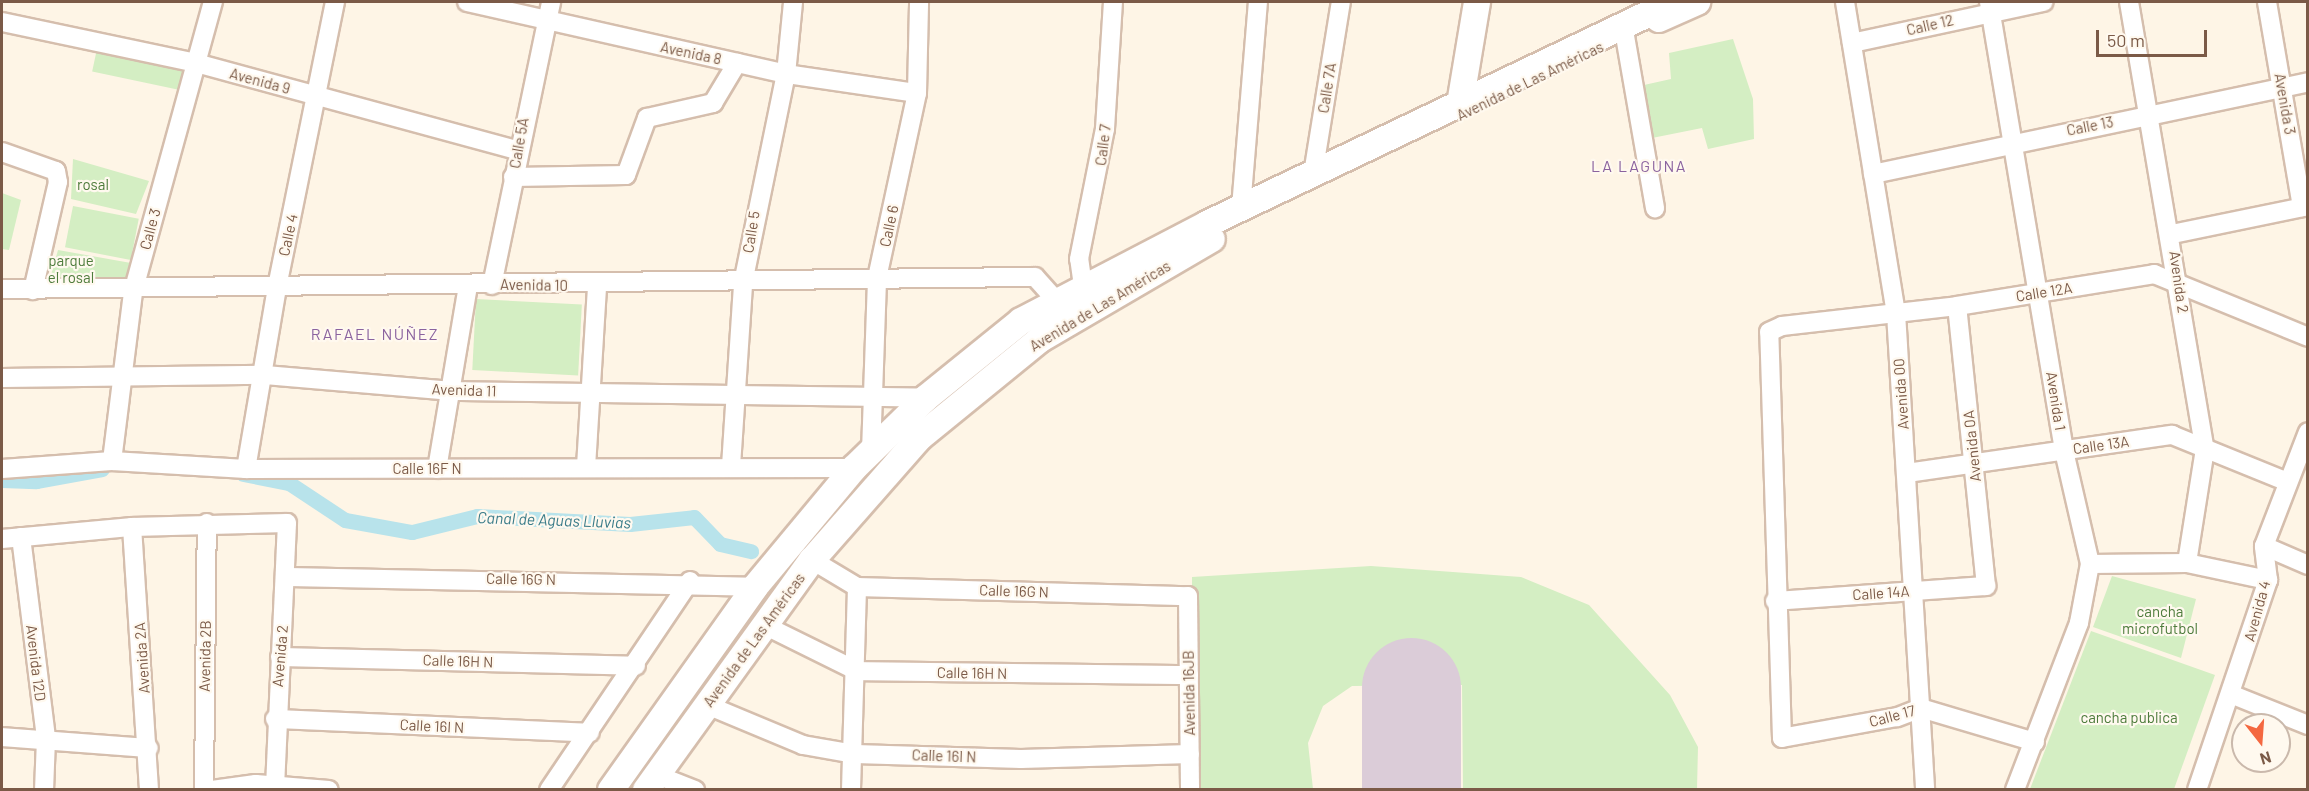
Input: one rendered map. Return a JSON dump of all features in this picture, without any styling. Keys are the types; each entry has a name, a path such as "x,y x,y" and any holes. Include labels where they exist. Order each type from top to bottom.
{"main road":[{"name":"Avenida de Las Américas","path":"611,789 777,558 862,460 926,398 1021,321 1056,300 1241,208 1460,104 1478,2"},
{"path":"1460,104 1673,2"},
{"name":"Avenida de Las Américas","path":"652,782 807,566 919,438 1039,340 1245,220 1696,2"},
{"path":"777,558 786,572 807,566"},
{"path":"754,587 771,589 781,605"}],"street":[{"name":"Calle 3","path":"112,461 133,292 213,2"},
{"name":"Calle 4","path":"246,469 265,375 278,282 318,97 335,2"},
{"name":"Avenida 8","path":"467,2 543,22 786,74 917,93"},
{"name":"Calle 5A","path":"492,285 543,22 551,2"},
{"name":"Calle 5","path":"731,466 743,283 786,74 793,2"},
{"name":"Calle 6","path":"862,460 870,395 877,278 917,93 919,2"},
{"name":"Calle 7","path":"1083,286 1079,259 1105,129 1113,2"},
{"path":"1241,208 1258,2"},
{"name":"Calle 7A","path":"1312,174 1341,2"},
{"name":"Avenida 00","path":"1845,2 1896,312 1907,473 1911,591 1925,789"},
{"name":"Calle 12","path":"1852,43 1990,7 2044,2"},
{"name":"Avenida 2","path":"2129,2 2172,234 2205,448 2187,563"},
{"name":"Avenida 3","path":"2267,2 2305,207"},
{"name":"Avenida 1","path":"1990,7 2010,142 2064,451 2090,564 2079,623 2015,789"},
{"name":"Avenida 9","path":"2,22 196,63 517,150"},
{"path":"1625,36 1655,208"},
{"path":"513,177 626,176 647,118 713,103 737,63"},
{"name":"Calle 13","path":"1873,174 2010,142 2307,82"},
{"path":"2,152 56,171 58,182 33,290"},
{"path":"2172,234 2305,207"},
{"name":"Calle 12A","path":"1775,601 1769,332 1782,326 1958,306 2154,274 2179,282 2307,338"},
{"name":"Avenida 10","path":"2,290 133,292 278,282 597,286 877,278 1035,277 1056,300"},
{"path":"438,469 468,285"},
{"path":"586,467 597,286"},
{"name":"Avenida 0A","path":"1958,306 1986,586"},
{"name":"Avenida 11","path":"2,378 123,381 265,375 452,391 735,393 926,398"},
{"name":"Avenida 4","path":"2197,789 2234,695 2268,580 2264,546 2307,432"},
{"name":"Calle 13A","path":"1907,473 2172,435 2288,482"},
{"name":"Calle 16F N","path":"2,469 112,461 246,469 438,469 731,466 862,460"},
{"path":"2,539 132,526 207,523"},
{"name":"Avenida 2","path":"207,523 287,523 286,577 275,719 275,788"},
{"name":"Avenida 2B","path":"204,789 207,523"},
{"name":"Avenida 2A","path":"132,526 149,748 149,789"},
{"name":"Avenida 12D","path":"21,537 46,739 44,789"},
{"path":"2264,546 2307,565"},
{"path":"2090,564 2187,563 2268,580"},
{"name":"Calle 16G N","path":"807,566 857,587 1188,596"},
{"name":"Calle 16G N","path":"286,577 690,581 754,587"},
{"path":"549,789 636,666 690,581"},
{"name":"Calle 14A","path":"1775,601 1986,586"},
{"path":"851,789 855,754 857,587"},
{"name":"Avenida 16JB","path":"1188,596 1190,789"},
{"name":"Calle 17","path":"1775,601 1782,738 1897,717 1921,708 2034,742"},
{"name":"Calle 16H N","path":"766,626 857,671 1189,675"},
{"name":"Calle 16H N","path":"280,657 636,666"},
{"path":"2234,695 2307,725"},
{"name":"Calle 16I N","path":"707,705 803,745 855,754 1021,759 1190,754"},
{"name":"Calle 16I N","path":"275,719 590,733"},
{"path":"2,737 149,748"},
{"path":"652,782 695,789"},
{"path":"212,789 330,789"}],"green space":[{"path":"1733,39 1753,99 1754,139 1708,149 1702,128 1652,138 1644,85 1671,79 1669,53"},
{"path":"98,44 194,64 188,92 92,71"},
{"name":"rosal","path":"73,159 149,181 136,214 71,199"},
{"path":"2,193 21,200 9,250 2,249"},
{"path":"73,206 139,219 131,260 65,247"},
{"name":"parque el rosal","path":"58,250 131,263 129,287 48,286"},
{"path":"476,299 582,305 578,375 472,370"},
{"path":"1371,566 1521,577 1589,605 1670,695 1698,747 1697,789 1463,789 1462,685 1352,686 1323,706 1308,743 1313,789 1192,789 1192,577"},
{"name":"cancha microfutbol","path":"2112,576 2196,599 2181,658 2093,627"},
{"name":"cancha publica","path":"2091,631 2215,675 2174,789 2030,789"}],"waterway":[{"name":"Canal de Aguas Lluvias","path":"2,480 36,481 102,469"},
{"name":"Canal de Aguas Lluvias","path":"243,474 289,483 345,520 412,532 477,516 630,524 694,517 720,544 751,551"}],"runway":[{"path":"1411,687 1411,790"}],"district":[{"name":"LA LAGUNA","path":"1639,166"},
{"name":"RAFAEL NÚÑEZ","path":"375,334"}]}
